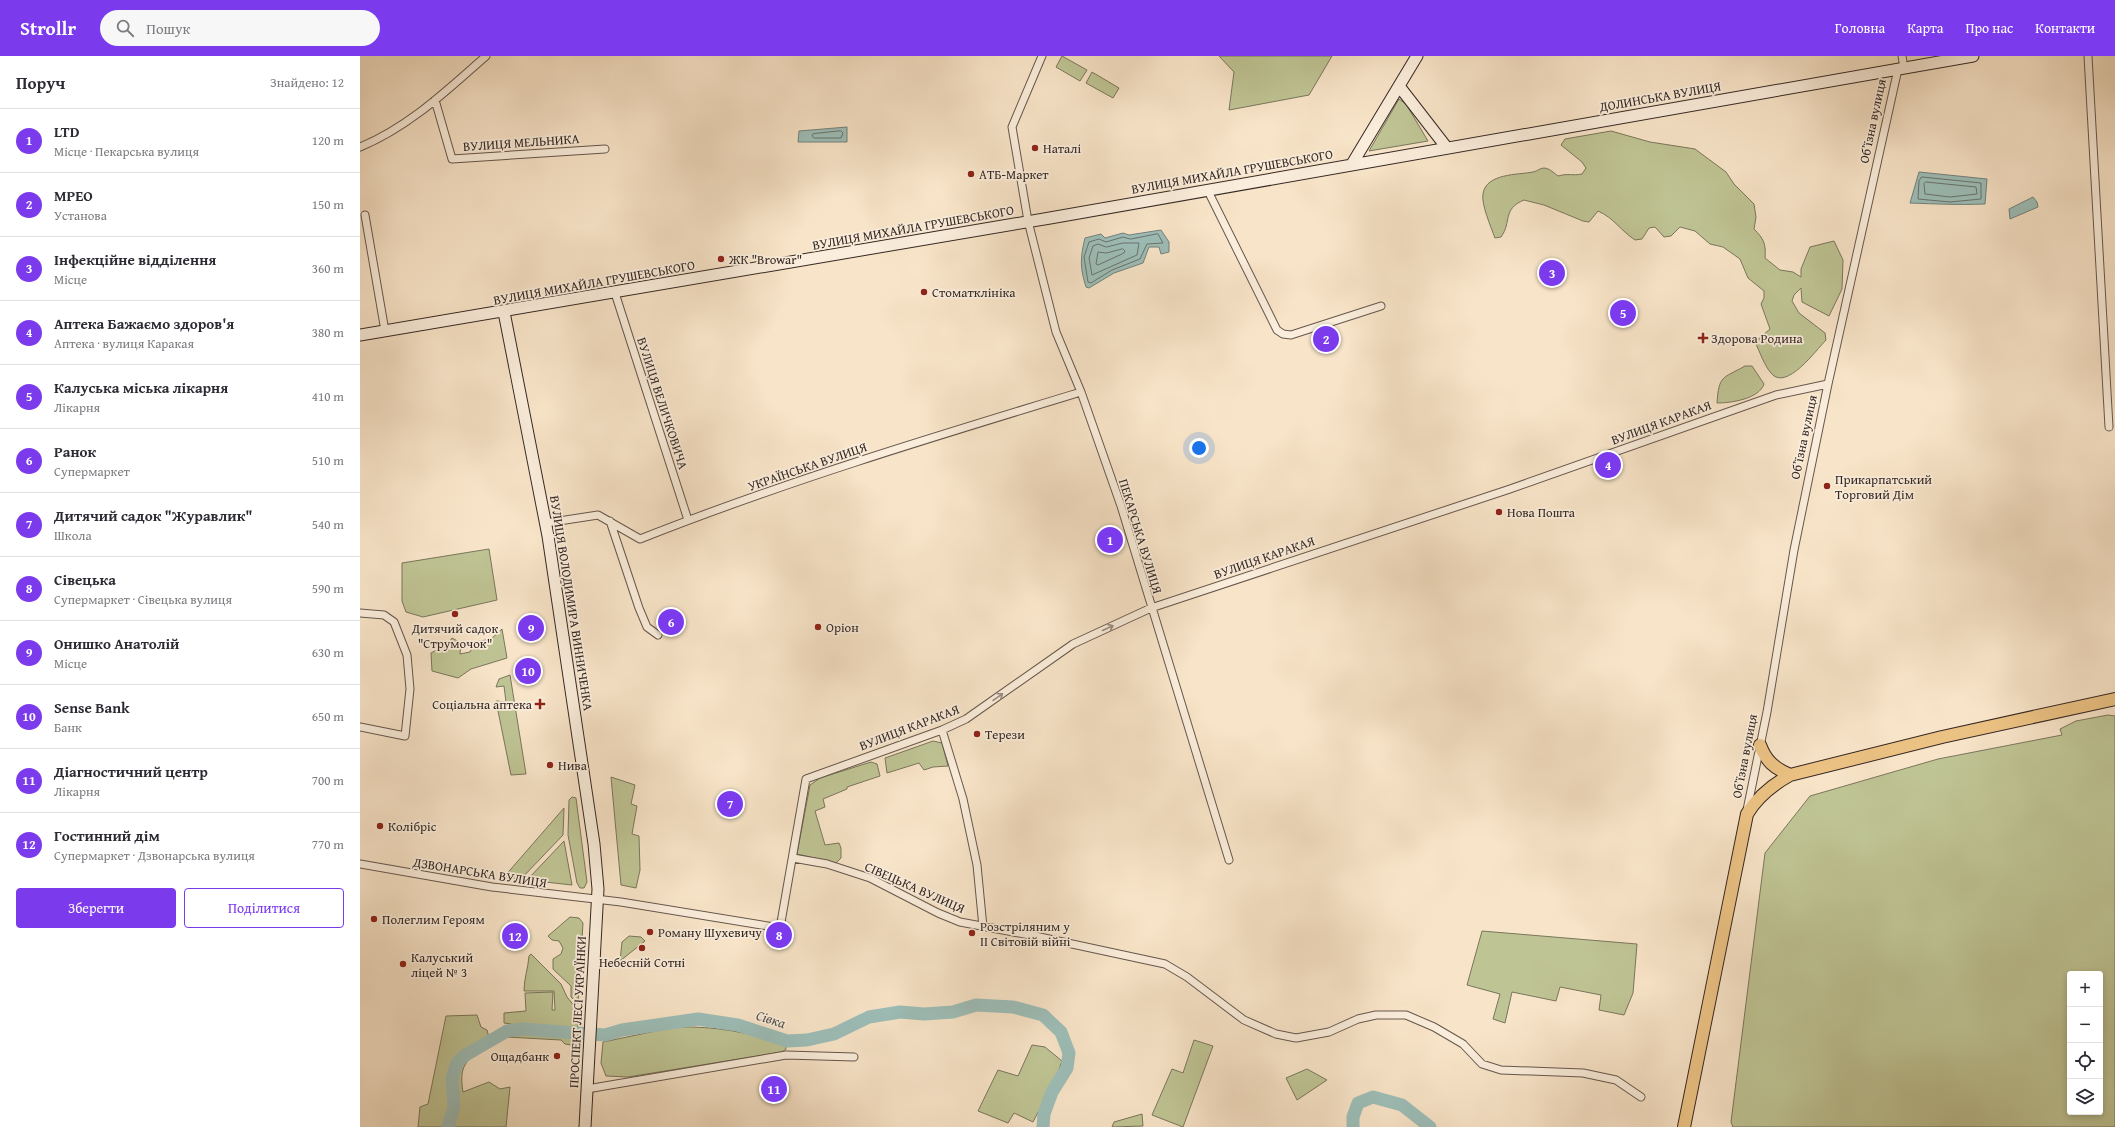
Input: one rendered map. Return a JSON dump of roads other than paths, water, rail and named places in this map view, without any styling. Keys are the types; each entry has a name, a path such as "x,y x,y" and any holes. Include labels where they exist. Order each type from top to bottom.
{"main road":[{"path":"1352,164 1417,56"},
{"name":"ДОЛИНСЬКА ВУЛИЦЯ","path":"1352,164 1973,56"},
{"path":"1399,86 1447,148"},
{"name":"ВУЛИЦЯ МИХАЙЛА ГРУШЕВСЬКОГО","path":"360,336 1352,164"},
{"name":"ВУЛИЦЯ ВОЛОДИМИРА ВИННИЧЕНКА","path":"504,312 546,523 594,844 597,899"},
{"name":"Обʼїзна вулиця","path":"1684,1127 1747,814 1756,800 1775,783 1790,775 1942,737 2115,699"},
{"path":"1760,745 1765,757 1772,766 1790,775"},
{"name":"ПРОСПЕКТ ЛЕСІ УКРАЇНКИ","path":"585,1127 597,899"}],"street":[{"path":"360,147 395,130 435,100 486,56"},
{"name":"ПЕКАРСЬКА ВУЛИЦЯ","path":"1042,56 1012,127 1028,221 1056,332 1081,392 1121,506 1229,860"},
{"path":"1901,68 1902,56"},
{"path":"2088,56 2109,428"},
{"name":"Обʼїзна вулиця","path":"1747,814 1794,550 1828,384 1901,68"},
{"name":"ВУЛИЦЯ МЕЛЬНИКА","path":"435,100 452,159 605,149"},
{"path":"1206,189 1277,330 1283,334 1291,335 1381,306"},
{"path":"365,215 385,331"},
{"name":"ВУЛИЦЯ ВЕЛИЧКОВИЧА","path":"615,293 688,520"},
{"name":"ВУЛИЦЯ КАРАКАЯ","path":"793,858 806,779 942,730 966,719 1073,644 1151,608 1510,489 1776,394 1828,384"},
{"name":"УКРАЇНСЬКА ВУЛИЦЯ","path":"546,523 598,515 640,539 688,520 868,458 1081,392"},
{"path":"610,521 639,608 647,627 658,635"},
{"path":"360,613 384,615 394,622 407,655 410,689 405,736 360,727"},
{"path":"942,730 964,799 977,865 983,926"},
{"path":"597,899 780,928 793,858"},
{"name":"СІВЕЦЬКА ВУЛИЦЯ","path":"793,858 827,864 870,878 938,913 960,922 1035,936 1165,964 1187,977 1244,1020 1276,1034 1296,1038 1329,1032 1358,1019 1376,1015 1406,1015 1434,1027 1463,1044 1482,1064 1501,1070 1590,1074 1616,1080 1641,1097"},
{"name":"ДЗВОНАРСЬКА ВУЛИЦЯ","path":"360,864 492,887 597,899"},
{"path":"587,1089 786,1055 854,1057"}],"water":[{"path":"847,127 847,142 798,142 799,131"},
{"path":"1919,172 1987,179 1985,204 1910,203"},
{"path":"2033,197 2037,202 2038,207 2010,219 2009,209"},
{"path":"1161,230 1169,242 1169,252 1161,254 1159,247 1149,247 1143,263 1114,273 1089,288 1086,287 1081,263 1085,238 1101,234 1105,238 1123,233 1129,235"}],"waterway":[{"name":"Сівка","path":"448,1127 454,1107 452,1078 457,1063 464,1056 507,1031 522,1029 605,1035 622,1030 698,1019 738,1025 787,1041 807,1040 834,1034 869,1017 900,1012 924,1014 953,1012 976,1005 1013,1007 1043,1015 1061,1032 1069,1053 1067,1068 1052,1092 1044,1114 1043,1127"},
{"name":"Сівка","path":"1353,1127 1353,1117 1358,1103 1373,1097 1402,1105 1430,1127"}],"place":[{"name":"Наталі","path":"1035,148"},
{"name":"АТБ-Маркет","path":"971,174"},
{"name":"ЖК \"Browar\"","path":"721,259"},
{"name":"Інфекційне відділення","path":"1552,273"},
{"name":"Стоматклініка","path":"924,292"},
{"name":"Калуська міська лікарня","path":"1623,313"},
{"name":"Здорова Родина","path":"1703,338"},
{"name":"МРЕО","path":"1326,339"},
{"name":"Аптека Бажаємо здоров'я","path":"1608,465"},
{"name":"Прикарпатський Торговий Дім","path":"1827,486"},
{"name":"Нова Пошта","path":"1499,512"},
{"name":"LTD","path":"1110,540"},
{"name":"Дитячий садок \"Струмочок\"","path":"455,614"},
{"name":"Ранок","path":"671,622"},
{"name":"Оріон","path":"818,627"},
{"name":"Онишко Анатолій","path":"531,628"},
{"name":"Sense Bank","path":"528,671"},
{"name":"Соціальна аптека","path":"540,704"},
{"name":"Терези","path":"977,734"},
{"name":"Нива","path":"550,765"},
{"name":"Дитячий садок \"Журавлик\"","path":"730,804"},
{"name":"Колібріс","path":"380,826"},
{"name":"Полеглим Героям","path":"374,919"},
{"name":"Роману Шухевичу","path":"650,932"},
{"name":"Розстріляним у II Світовій війні","path":"972,933"},
{"name":"Сівецька","path":"779,935"},
{"name":"Гостинний дім","path":"515,936"},
{"name":"Небесній Сотні","path":"642,948"},
{"name":"Калуський ліцей № 3","path":"403,964"},
{"name":"Ощадбанк","path":"557,1056"},
{"name":"Діагностичний центр","path":"774,1089"}]}
